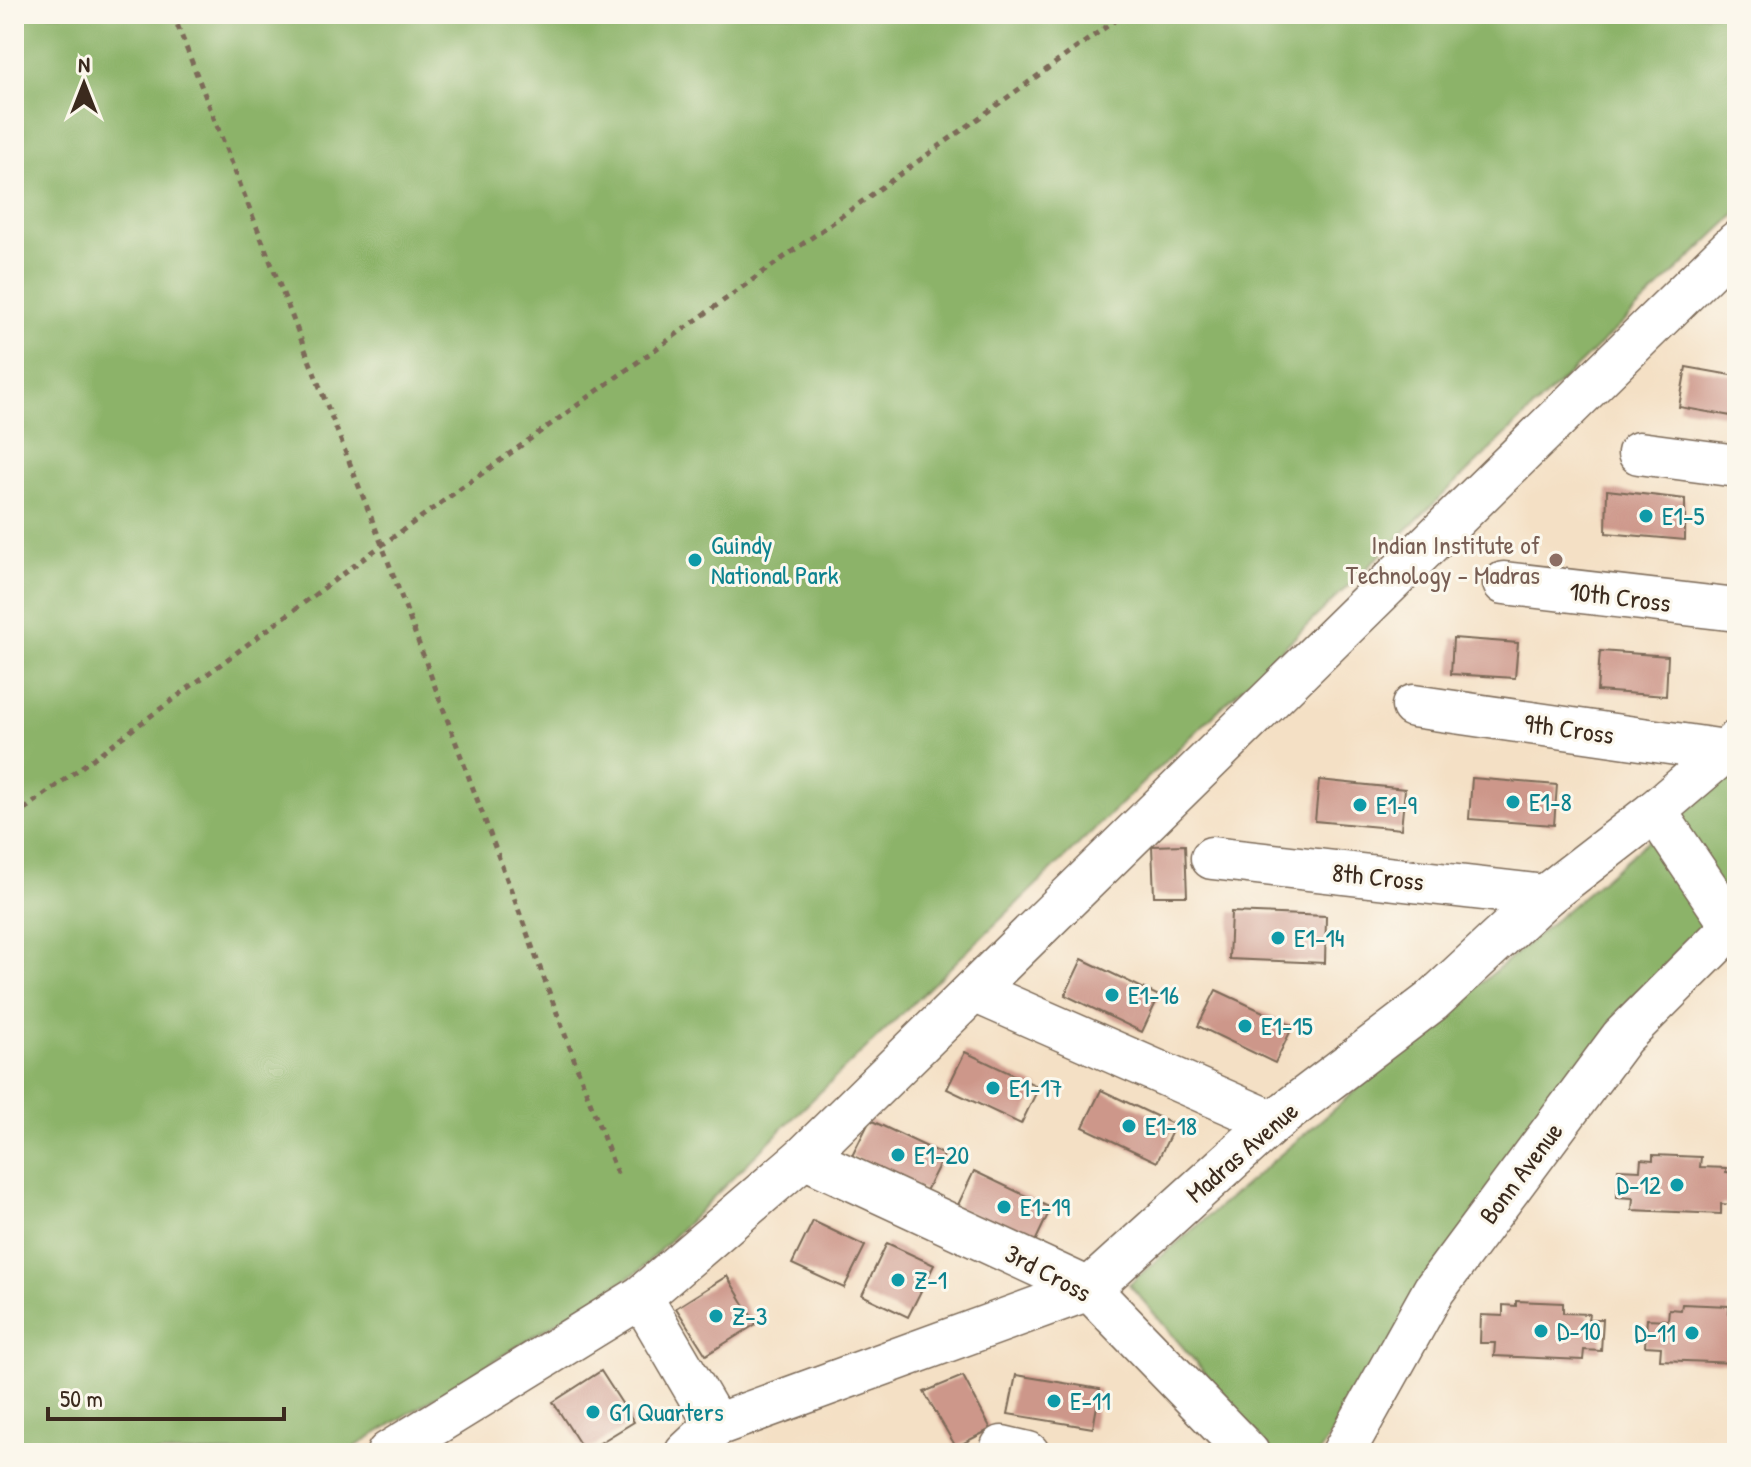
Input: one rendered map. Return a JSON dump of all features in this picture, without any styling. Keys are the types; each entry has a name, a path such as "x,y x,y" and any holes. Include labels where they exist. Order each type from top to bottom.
{"lane":[{"path":"388,1453 641,1297 804,1157 1737,242"},
{"path":"1639,453 1737,466"},
{"name":"10th Cross","path":"1504,583 1737,610"},
{"name":"9th Cross","path":"1413,706 1731,746"},
{"name":"Madras Avenue","path":"686,1453 716,1425 1089,1289 1273,1122 1432,1001 1545,896 1655,811 1731,746"},
{"path":"1655,811 1736,926"},
{"name":"8th Cross","path":"1212,858 1545,896"},
{"name":"Bonn Avenue","path":"1343,1453 1434,1290 1622,1037 1736,926"},
{"path":"974,991 1273,1122"},
{"name":"3rd Cross","path":"804,1157 1089,1289 1248,1453"},
{"path":"641,1297 716,1425"}],"path":[{"path":"173,14 382,545 619,1179"},
{"path":"14,817 382,545 1124,14"}],"green space":[{"name":"Guindy National Park","path":"14,14 1737,14 1737,213 790,1121 639,1271 345,1453 14,1453"},
{"path":"1737,772 1737,909 1632,998 1319,1453 1273,1453 1129,1284 1650,839"}],"building":[{"path":"1686,367 1737,376 1737,417 1679,407"},
{"name":"E1-5","path":"1607,490 1685,499 1685,540 1606,533"},
{"path":"1453,638 1518,643 1515,678 1451,674"},
{"path":"1600,651 1668,656 1666,696 1597,691"},
{"name":"E1-8","path":"1472,778 1557,785 1554,825 1469,819"},
{"name":"E1-9","path":"1319,780 1405,789 1401,829 1315,821"},
{"path":"1185,845 1187,896 1154,896 1152,846"},
{"name":"E1-14","path":"1231,912 1326,916 1325,963 1229,959"},
{"name":"E1-16","path":"1082,959 1159,996 1142,1032 1065,995"},
{"name":"E1-15","path":"1216,990 1293,1026 1275,1063 1198,1026"},
{"name":"E1-17","path":"965,1052 1039,1087 1021,1124 947,1089"},
{"name":"E1-18","path":"1101,1090 1175,1125 1157,1162 1083,1127"},
{"name":"E1-20","path":"870,1120 944,1155 926,1191 852,1156"},
{"name":"D-12","path":"1653,1155 1701,1157 1700,1167 1726,1168 1726,1172 1737,1173 1737,1205 1721,1204 1721,1214 1632,1210 1633,1198 1617,1197 1618,1169 1640,1170 1641,1159 1653,1160"},
{"name":"E1-19","path":"974,1171 1051,1208 1034,1244 957,1207"},
{"path":"813,1221 865,1246 844,1288 792,1264"},
{"name":"Z-1","path":"887,1243 934,1265 908,1317 862,1295"},
{"name":"Z-3","path":"727,1276 756,1324 706,1355 676,1308"},
{"name":"D-10","path":"1516,1301 1563,1303 1563,1313 1589,1314 1588,1319 1603,1319 1601,1351 1584,1350 1583,1360 1494,1356 1495,1343 1480,1343 1481,1315 1503,1316 1503,1305 1516,1306"},
{"name":"D-11","path":"1682,1304 1729,1306 1729,1317 1737,1317 1737,1363 1660,1360 1661,1347 1645,1346 1647,1319 1668,1320 1669,1309 1681,1310"},
{"name":"G1 Quarters","path":"601,1371 634,1422 585,1452 553,1402"},
{"name":"E-11","path":"1016,1375 1100,1389 1093,1428 1008,1414"},
{"path":"963,1376 991,1429 956,1447 924,1392"}],"place":[{"name":"E1-5","path":"1646,516"},
{"name":"Guindy National Park","path":"695,560"},
{"name":"Indian Institute of Technology - Madras","path":"1556,560"},
{"name":"E1-8","path":"1513,802"},
{"name":"E1-9","path":"1360,805"},
{"name":"E1-14","path":"1278,938"},
{"name":"E1-16","path":"1112,995"},
{"name":"E1-15","path":"1245,1026"},
{"name":"E1-17","path":"993,1088"},
{"name":"E1-18","path":"1129,1126"},
{"name":"E1-20","path":"898,1155"},
{"name":"D-12","path":"1677,1185"},
{"name":"E1-19","path":"1004,1207"},
{"name":"Z-1","path":"898,1280"},
{"name":"Z-3","path":"716,1316"},
{"name":"D-10","path":"1541,1331"},
{"name":"D-11","path":"1692,1333"},
{"name":"E-11","path":"1054,1401"},
{"name":"G1 Quarters","path":"593,1412"}]}
